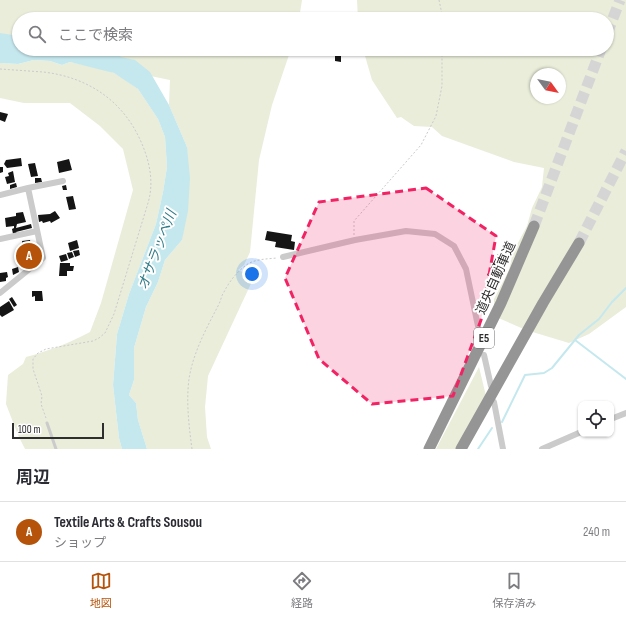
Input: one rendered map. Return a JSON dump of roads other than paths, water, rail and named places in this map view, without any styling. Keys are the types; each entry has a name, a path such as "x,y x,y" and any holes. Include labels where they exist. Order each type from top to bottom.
{"highway":[{"name":"道央自動車道","path":"429,449 502,303 534,226"},
{"path":"461,449 543,303 579,243"}],"street":[{"path":"0,195 63,181"},
{"path":"0,293 43,258 28,188"},
{"path":"0,239 37,231"},
{"path":"283,257 354,240 406,231 435,234 454,246 466,269 479,331"},
{"path":"484,355 491,386"},
{"path":"494,402 503,449"},
{"path":"614,418 626,413"},
{"path":"542,449 578,433"}],"lane":[{"path":"47,423 56,449"}],"water":[{"name":"オサラッペ川","path":"0,33 12,35 12,56 119,56 135,60 150,72 169,105 187,147 190,178 188,211 182,240 165,260 158,282 146,307 134,348 134,380 129,395 136,403 138,420 147,449 122,449 119,438 113,385 117,334 129,294 156,224 163,192 167,167 165,137 158,119 138,89 114,73 70,62 62,65 50,61 34,60 18,64 0,63"}],"waterway":[{"path":"502,422 525,375 544,373 552,368 579,335 599,319 612,302 626,288"},
{"path":"575,340 626,379"},
{"path":"478,449 492,428"}],"tunnel":[{"path":"614,16 620,0"},
{"path":"534,226 598,56"},
{"path":"579,243 626,151"}],"place":[{"name":"Textile Arts & Crafts Sousou","path":"29,256"}]}
